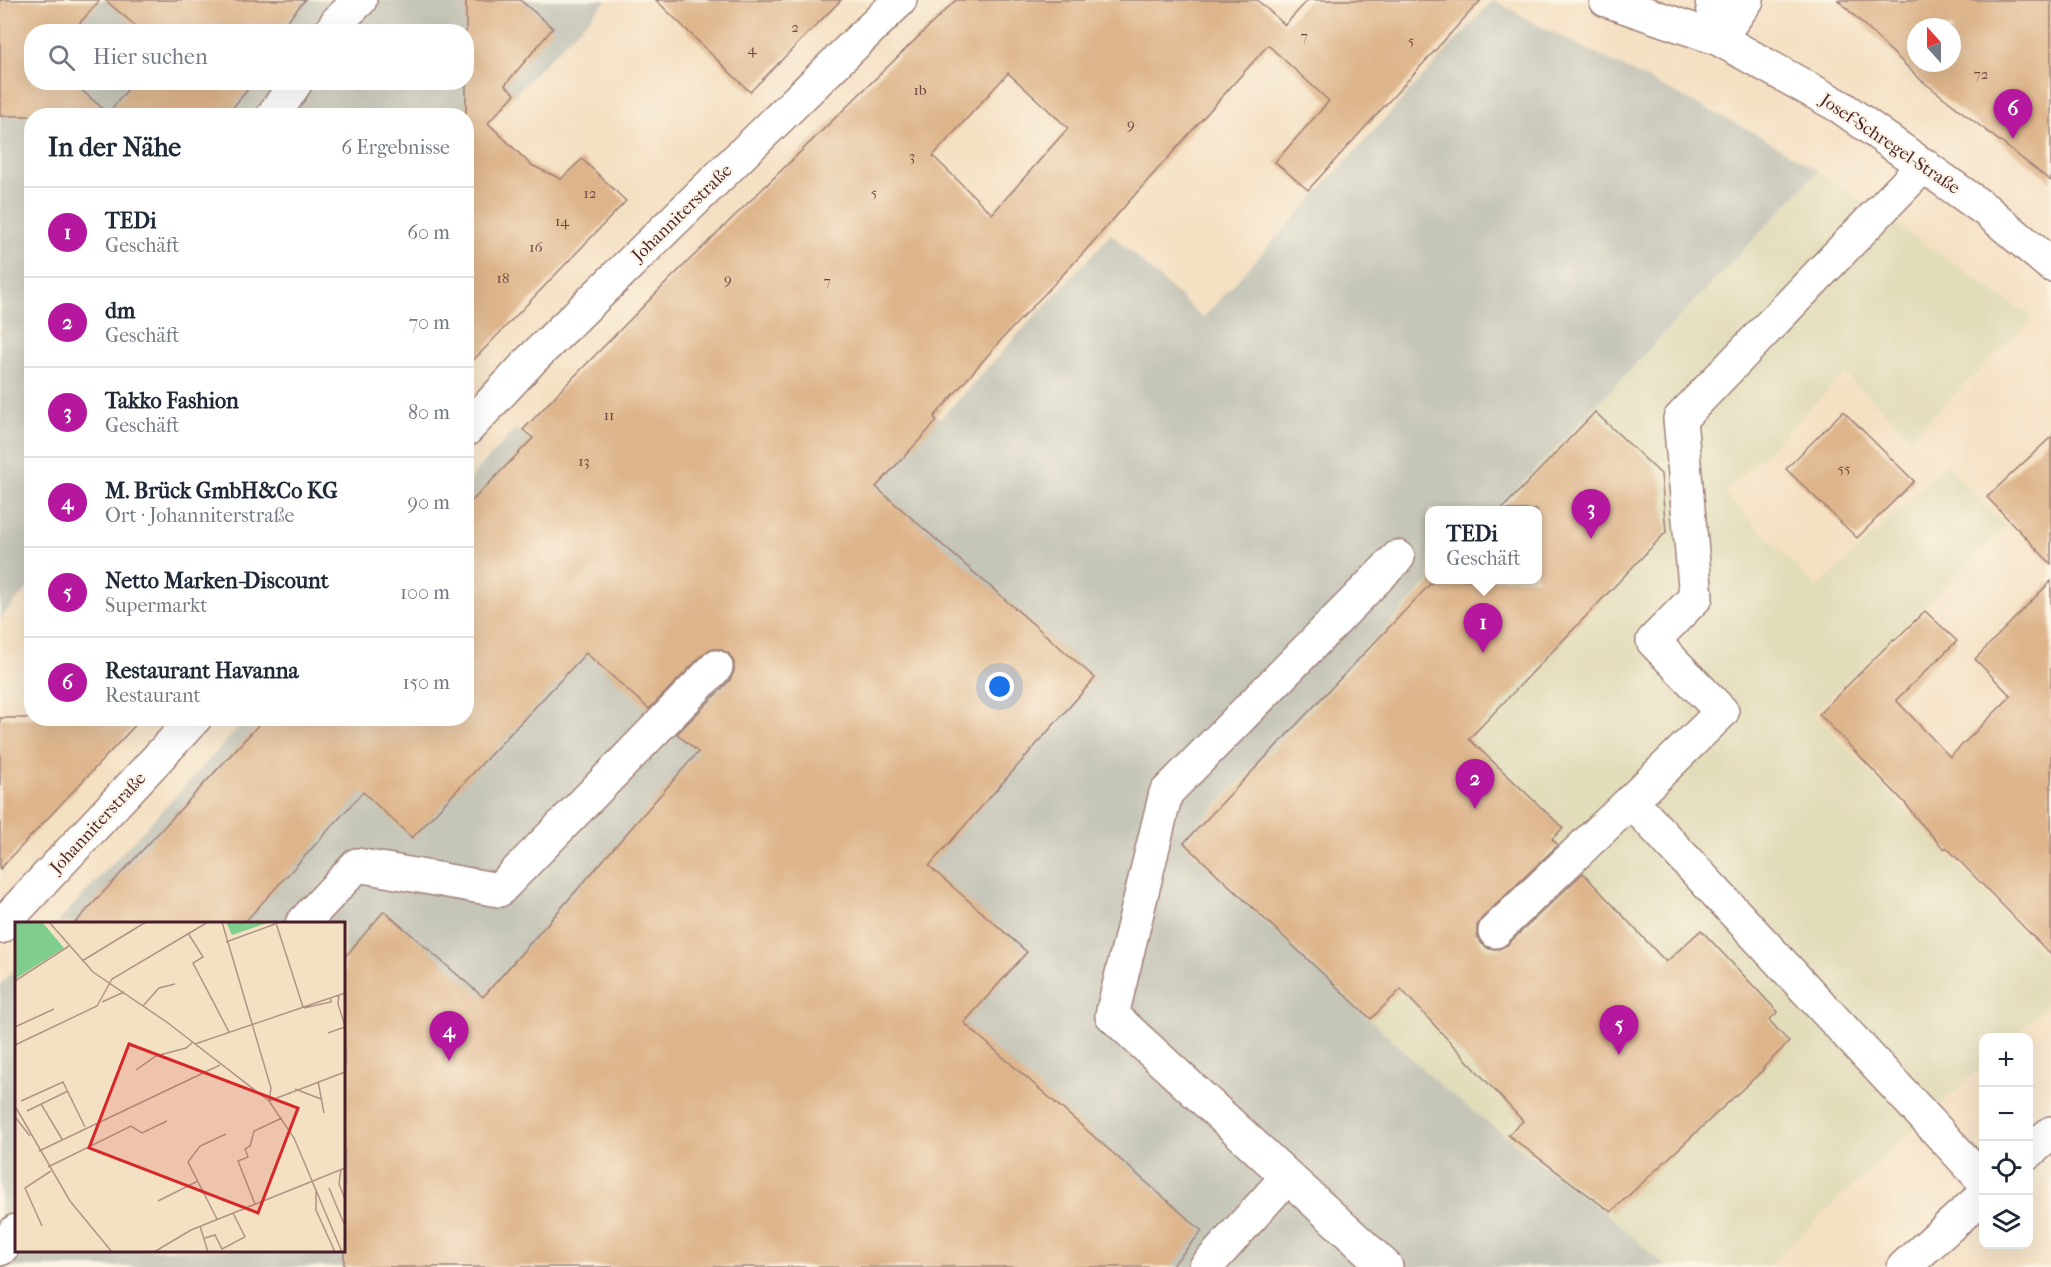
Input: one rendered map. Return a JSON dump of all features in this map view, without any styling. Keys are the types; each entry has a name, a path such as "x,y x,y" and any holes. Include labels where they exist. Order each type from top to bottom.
{"street":[{"path":"336,24 360,0"},
{"name":"Johanniterstraße","path":"474,421 532,359 900,0"},
{"name":"Josef-Schregel-Straße","path":"1606,0 1719,39 1841,107 1987,212 2051,265"},
{"path":"1712,0 1719,39"},
{"path":"1719,39 1747,0"},
{"path":"278,108 291,90"},
{"path":"1495,931 1722,712 1653,641 1696,597 1680,419 1924,165"},
{"path":"1386,1267 1112,1015 1166,793 1398,557"},
{"path":"304,922 357,865 499,890 716,667"},
{"name":"Johanniterstraße","path":"0,927 188,726"},
{"path":"1631,801 1979,1177"},
{"path":"2033,1149 2051,1133"},
{"path":"1206,1267 1287,1178"},
{"path":"1904,1267 1979,1199"},
{"path":"0,1249 15,1232"}],"shaded area":[{"path":"0,0 607,0 474,136 474,108 24,108 24,592 2,616 7,623 0,616"},
{"path":"1493,0 1542,27 1759,135 1818,171 1501,506 1425,506 1425,584 1427,584 1182,843 1444,1089 1608,1215 1666,1267 0,1267 0,985 15,968 15,1252 345,1252 345,922 58,922 240,726 474,726 474,474 516,428 638,534 833,322 940,419 1111,234 1203,318"},
{"path":"1818,171 2033,318 1911,437 1845,374 1724,493 1817,589 1947,464 2006,527 1814,713 2051,962 2051,1002 2017,1033 1979,1033 1979,1069 1766,1267 1666,1267 1608,1215 1444,1089 1182,843 1427,584 1542,584 1542,506 1501,506"}],"building":[{"path":"0,0 100,0 79,24 24,24 24,90 81,90 102,108 24,108 24,116 0,116"},
{"path":"105,0 305,0 285,24 134,24"},
{"path":"466,0 520,0 553,28 505,85 515,94 488,123 531,165 561,179 582,159 626,201 474,360 474,108 466,108 466,90 474,90 474,24 466,24"},
{"path":"656,0 841,0 750,92"},
{"path":"956,0 1257,0 1285,25 1308,0 1481,0 1308,190 1275,162 1329,101 1268,45 1085,251 1001,340 934,417 937,421 876,487 1095,678 929,866 1027,952 964,1023 1202,1231 1171,1267 344,1267 345,957 384,911 483,997 698,752 677,734 730,680 734,671 734,662 729,654 720,649 710,649 703,654 649,709 586,653 412,838 363,792 245,922 76,922 258,726 474,726 474,499 533,438 523,430 670,279","holes":["1008,73 1068,128 992,214 933,156"]},
{"path":"1838,0 2051,0 2051,181 1913,72 1961,72 1961,18 1907,18 1907,67"},
{"path":"127,90 247,90 233,108 112,108"},
{"path":"1843,411 1914,481 1857,538 1786,469"},
{"path":"1595,412 1661,474 1666,532 1469,739 1563,828 1552,839 1558,845 1482,918 1477,926 1477,936 1481,943 1489,949 1499,949 1507,945 1583,873 1666,962 1701,930 1778,1012 1769,1020 1789,1042 1764,1069 1611,1212 1508,1135 1523,1121 1401,989 1371,1019 1184,843 1430,584 1542,584 1542,506 1505,506"},
{"path":"2051,437 2051,564 1987,497"},
{"path":"2051,581 2051,955 1946,847 1944,849 1906,804 1819,714 1925,611 1957,641 1896,700 1950,757 2011,696 1975,659"},
{"path":"0,718 24,718 24,726 134,726 0,869"}],"place":[{"name":"Restaurant Havanna","path":"2013,139"},
{"name":"Takko Fashion","path":"1591,539"},
{"name":"TEDi","path":"1483,653"},
{"name":"dm","path":"1475,809"},
{"name":"Netto Marken-Discount","path":"1619,1055"},
{"name":"M. Brück GmbH&Co KG","path":"449,1061"}]}
